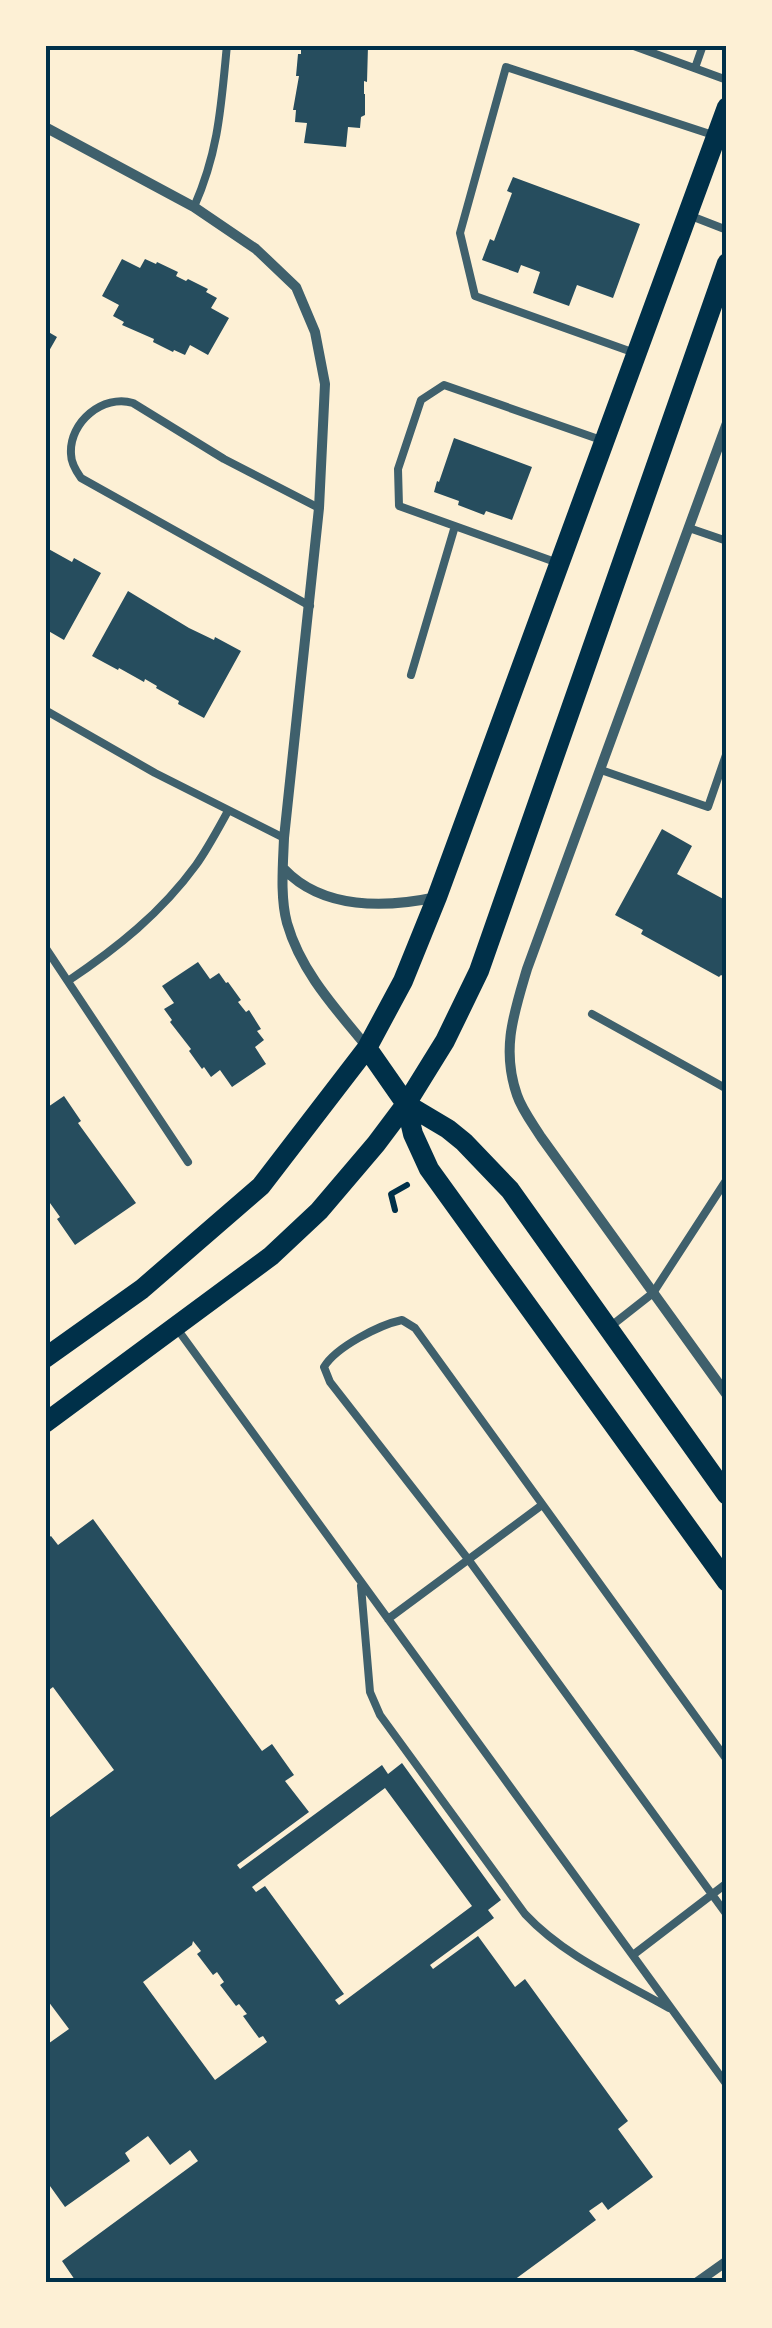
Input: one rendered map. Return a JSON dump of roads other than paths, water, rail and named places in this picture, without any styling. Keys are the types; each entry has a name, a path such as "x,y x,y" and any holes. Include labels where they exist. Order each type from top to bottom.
{"main road":[{"path":"45,1358 142,1288 261,1186 368,1048 403,982 437,896 727,106"},
{"path":"45,1422 271,1256 319,1211 406,1104 445,1040 479,971 727,263"},
{"path":"368,1048 406,1104 413,1134 429,1169 727,1582"},
{"path":"406,1104 448,1129 478,1154 510,1190 727,1496"}],"street":[{"path":"45,127 194,207 256,249 296,287 315,332 325,384 319,508 284,838 286,920 315,983 368,1048"},
{"path":"727,423 527,970 510,1028 510,1064 518,1098 541,1137 727,1396"},
{"path":"283,868 297,882 349,901 405,904 437,896"},
{"path":"696,2283 727,2261"}],"lane":[{"path":"194,207 218,137 227,45"},
{"path":"631,45 727,80"},
{"path":"694,68 704,45"},
{"path":"636,354 475,296 460,233 506,67 716,136"},
{"path":"687,214 727,230"},
{"path":"558,564 399,506 398,469 421,400 444,385 604,441"},
{"path":"310,606 81,478 70,452 74,434 87,416 102,405 119,399 133,403 224,459 319,508"},
{"path":"411,675 455,526"},
{"path":"689,528 727,541"},
{"path":"45,710 155,773 284,838"},
{"path":"601,770 708,807 727,752"},
{"path":"68,981 116,948 159,909 196,864 228,811"},
{"path":"45,946 188,1162"},
{"path":"592,1014 727,1090"},
{"path":"608,1328 653,1293 727,1179"},
{"path":"727,1760 415,1328 402,1320 388,1323 331,1356 324,1367 330,1382 468,1559 727,1916"},
{"path":"176,1326 727,2086"},
{"path":"388,1619 542,1505"},
{"path":"361,1581 370,1692 380,1715 543,1934 673,2010"},
{"path":"632,1955 727,1883"}]}
